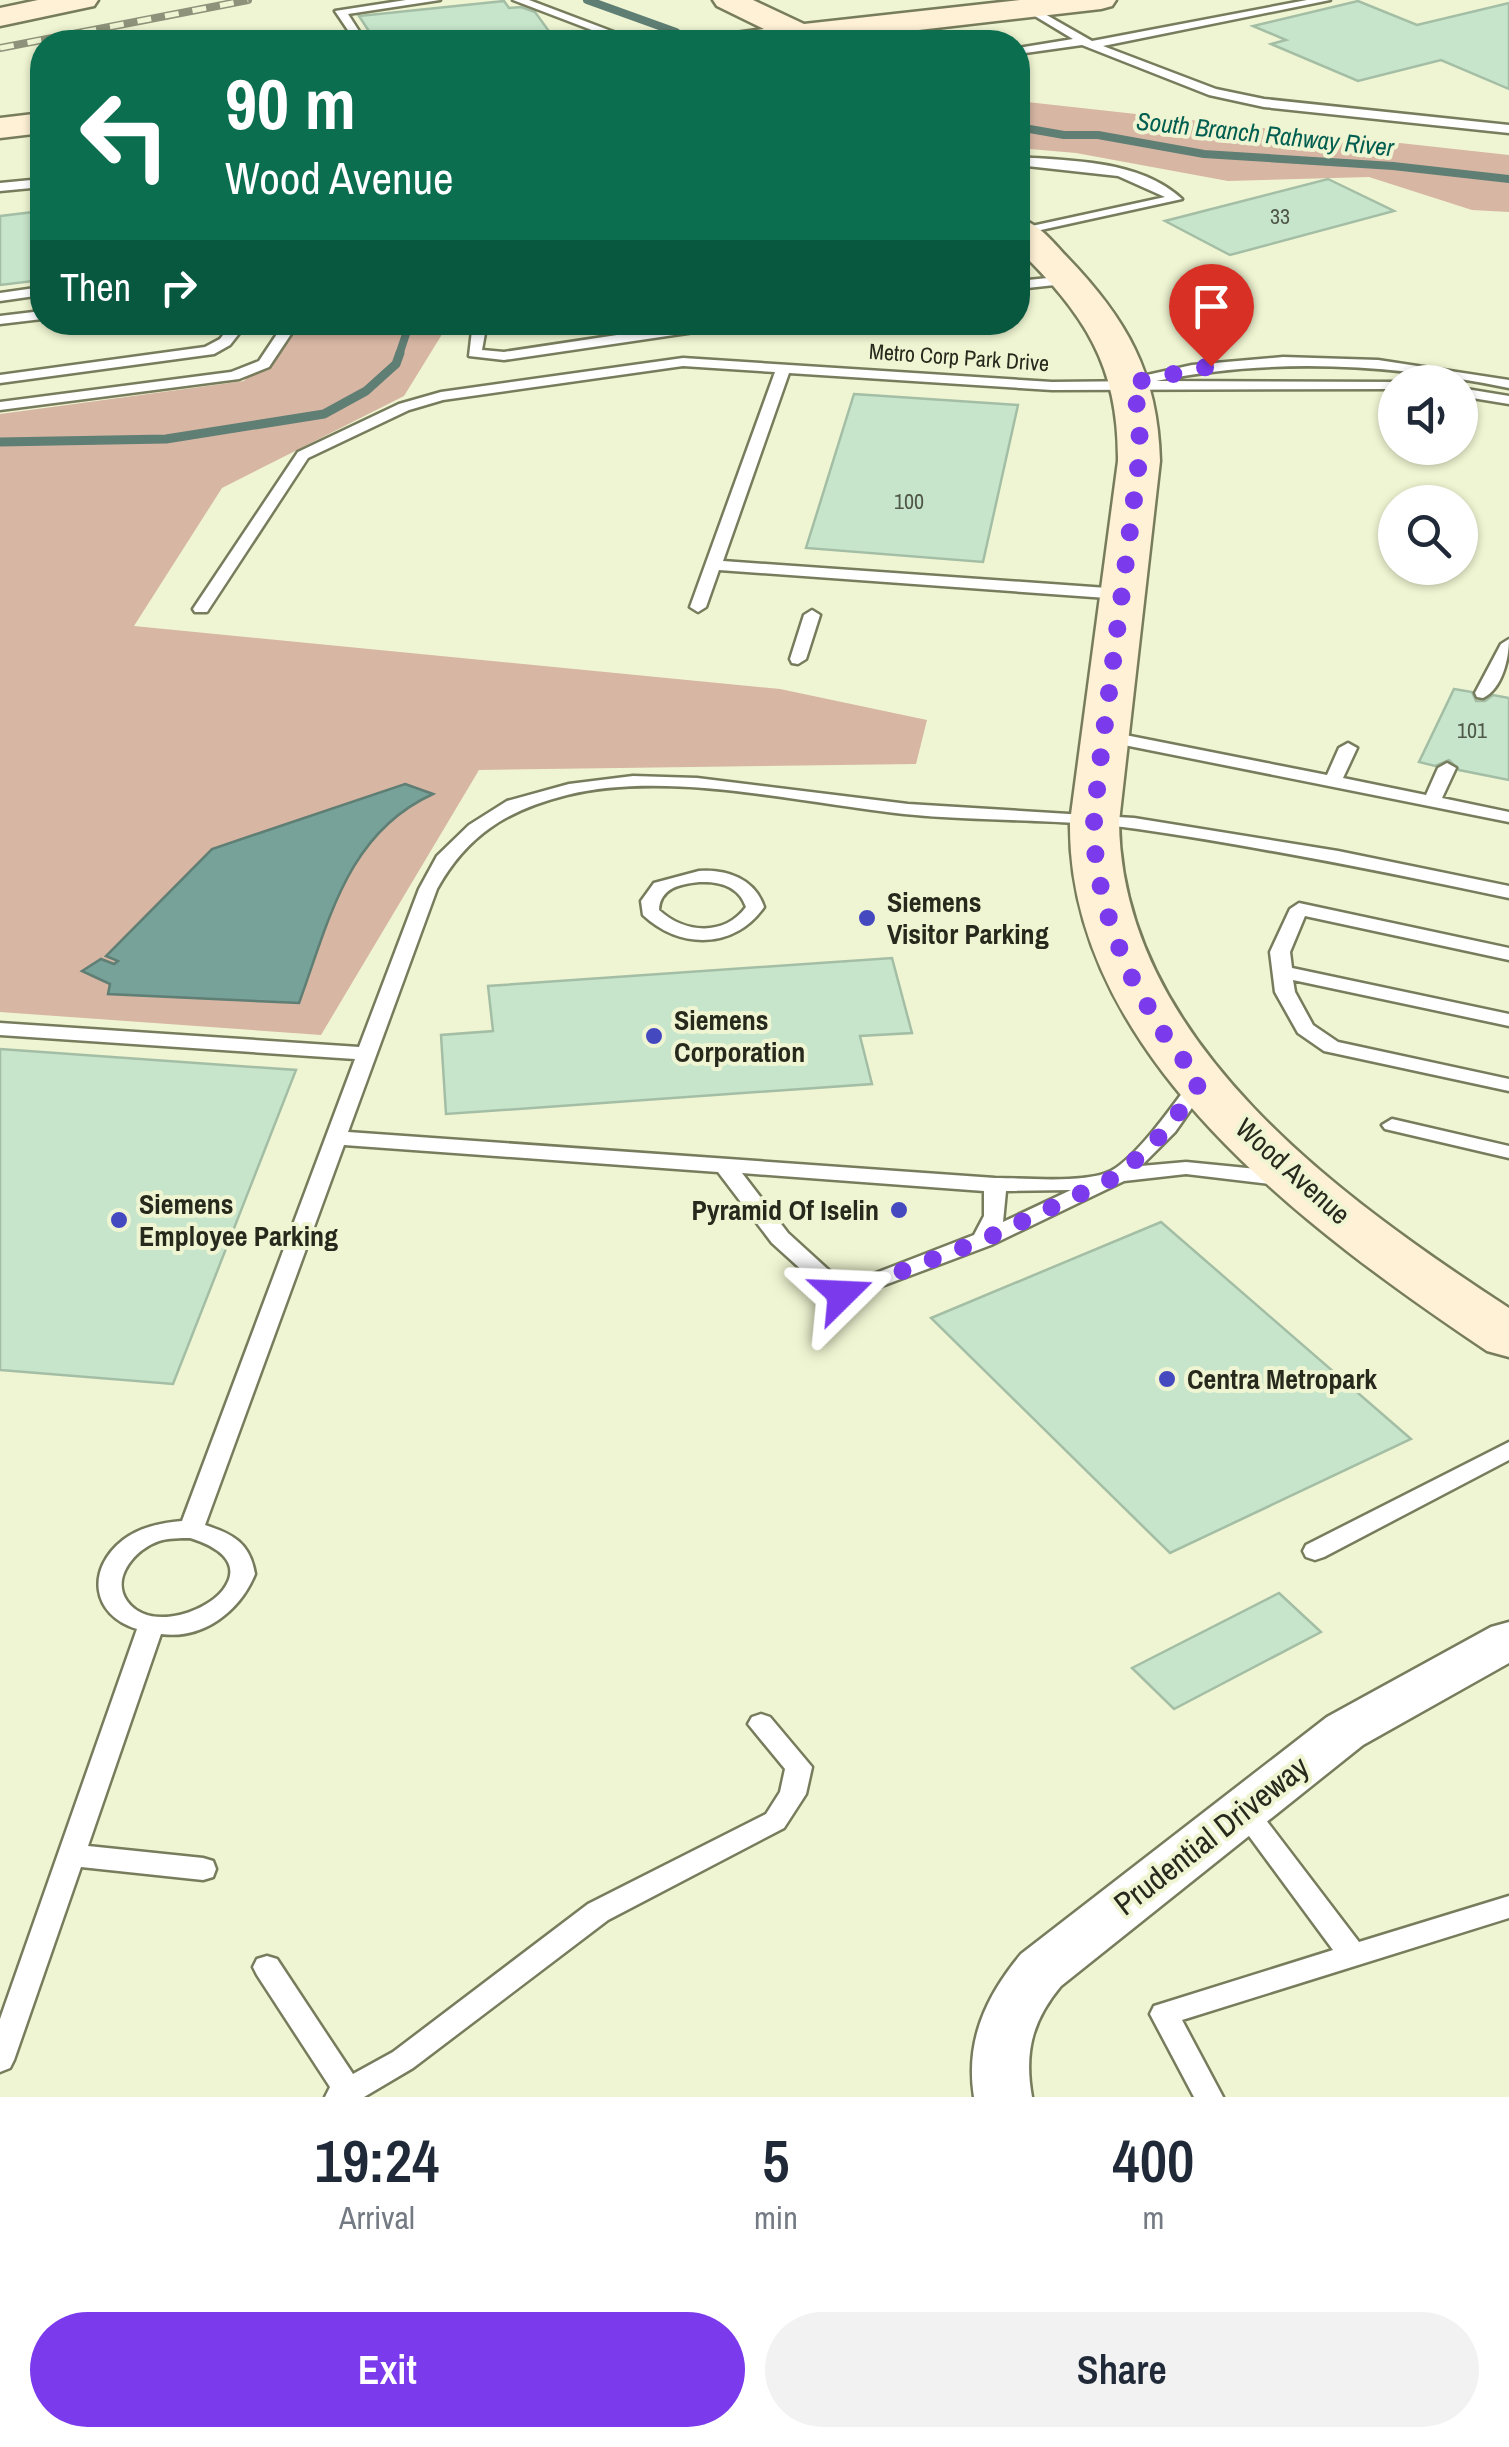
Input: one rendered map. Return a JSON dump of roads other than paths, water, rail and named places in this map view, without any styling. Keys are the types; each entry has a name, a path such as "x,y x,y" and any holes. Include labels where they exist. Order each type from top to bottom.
{"street":[{"path":"0,16 83,0"},
{"path":"728,0 792,30"},
{"path":"868,30 1100,0"},
{"path":"0,128 30,124"},
{"name":"Wood Avenue","path":"1030,242 1068,280 1110,333 1140,416 1140,447 1094,820 1098,880 1121,954 1161,1030 1200,1082 1299,1181 1401,1263 1509,1337"},
{"name":"Prudential Driveway","path":"1003,2097 999,2042 1014,2003 1041,1970 1345,1730 1509,1640"}],"lane":[{"path":"353,30 341,12 434,0"},
{"path":"520,0 601,30"},
{"path":"1030,50 1324,0"},
{"path":"1029,8 1087,43 1180,81 1264,103 1509,129"},
{"path":"1030,162 1110,170 1158,185 1176,198 1030,229"},
{"path":"0,187 30,183"},
{"path":"1030,283 1068,280"},
{"path":"0,297 30,293"},
{"path":"0,320 30,316"},
{"path":"0,379 209,351 231,335"},
{"path":"0,406 234,376 264,364 283,335"},
{"path":"477,335 474,352 504,356 646,335"},
{"name":"Metro Corp Park Drive","path":"201,609 297,460 321,444 404,407 441,396 683,362 1052,386 1378,385"},
{"path":"1334,364 1344,384"},
{"name":"Metro Corp Park Drive","path":"1131,383 1196,366 1334,364 1421,369 1509,384"},
{"path":"698,607 784,368"},
{"path":"1478,395 1509,400"},
{"path":"714,565 1122,594"},
{"path":"798,659 812,615"},
{"path":"1483,694 1509,644"},
{"path":"1103,736 1509,817"},
{"path":"1333,782 1348,748"},
{"path":"1432,802 1447,768"},
{"path":"191,1529 428,889 444,860 475,829 514,805 570,789 633,781 697,783 908,809 1156,826 1509,892"},
{"path":"708,876 742,885 752,895 754,910 734,928 692,934 658,922 649,903 657,889 672,881 708,876"},
{"path":"1509,954 1300,909 1280,952 1286,992 1305,1029 1331,1048 1509,1085"},
{"path":"1283,972 1509,1020"},
{"path":"0,1029 368,1054"},
{"path":"726,1166 780,1238 842,1294 983,1240 1120,1175 1168,1128 1200,1082"},
{"path":"1392,1125 1509,1152"},
{"path":"337,1138 995,1185 1091,1183 1120,1175 1186,1168 1299,1181"},
{"path":"983,1240 996,1216 995,1185"},
{"path":"1315,1550 1509,1450"},
{"path":"191,1529 211,1532 240,1553 244,1568 242,1584 232,1599 196,1621 151,1625 116,1608 109,1593 108,1577 115,1561 147,1537 191,1529"},
{"path":"0,2060 151,1625"},
{"path":"267,1968 344,2094 403,2060 598,1912 775,1821 792,1794 798,1768 761,1724"},
{"path":"1242,1808 1352,1956"},
{"path":"71,1855 203,1869"},
{"path":"1210,2097 1164,2014 1509,1907"}],"water":[{"path":"405,784 433,794 404,811 361,856 332,911 299,1003 108,994 110,984 82,971 101,959 114,964 118,961 106,956 212,849"}],"waterway":[{"path":"587,0 670,30"},
{"name":"South Branch Rahway River","path":"1030,129 1098,135 1204,154 1393,166 1509,179"},
{"name":"South Branch Rahway River","path":"399,355 406,335"},
{"name":"South Branch Rahway River","path":"0,442 166,439 324,414 366,391 396,364 400,353"}],"railway":[{"path":"93,30 248,0"},
{"path":"0,48 30,42"}],"place":[{"name":"Siemens Visitor Parking","path":"867,918"},
{"name":"Siemens Corporation","path":"654,1036"},
{"name":"Pyramid Of Iselin","path":"899,1210"},
{"name":"Siemens Employee Parking","path":"119,1220"},
{"name":"Centra Metropark","path":"1167,1379"}]}
